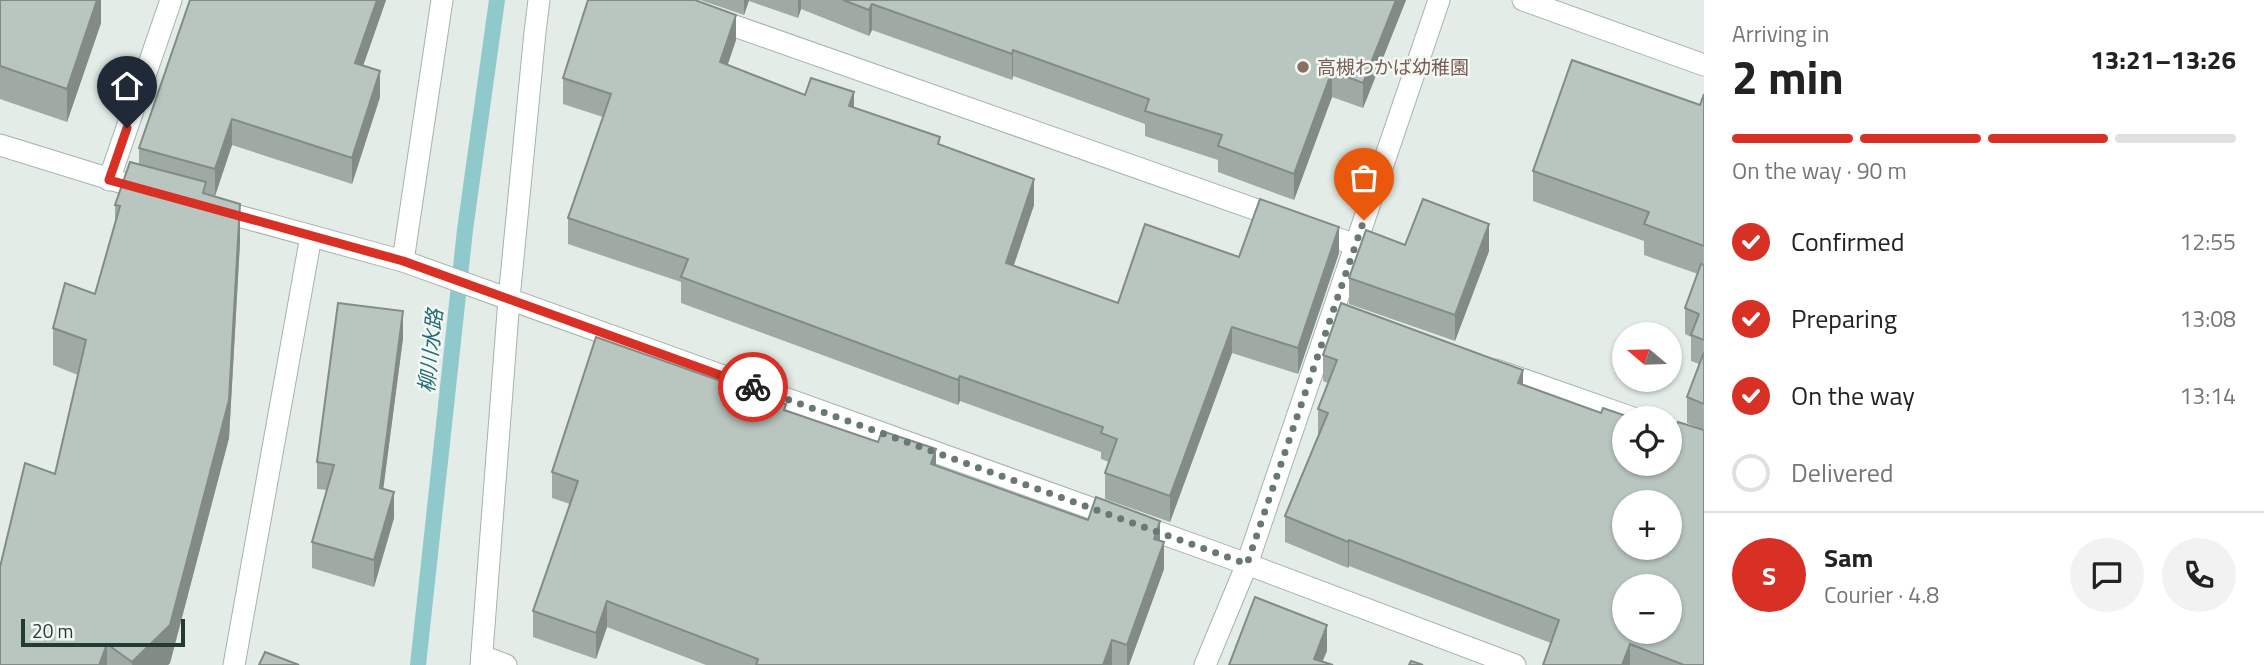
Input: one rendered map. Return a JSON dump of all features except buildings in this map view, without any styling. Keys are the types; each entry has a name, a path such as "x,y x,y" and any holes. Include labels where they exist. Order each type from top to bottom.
{"street":[{"path":"109,180 171,0"},
{"path":"403,261 442,0"},
{"path":"506,665 481,661 500,296 540,0"},
{"path":"661,0 1356,245"},
{"path":"1205,665 1247,564 1339,314 1356,245 1439,0"},
{"path":"1523,0 1704,65"},
{"path":"0,145 172,197"},
{"path":"197,204 403,261 1247,564 1515,665"},
{"path":"234,665 311,236"},
{"path":"1476,363 1612,411"}],"waterway":[{"name":"柳川水路","path":"418,665 465,230 497,0"}],"way so far":[{"path":"753,387 1247,564 1364,220"}],"place":[{"name":"高槻わかば幼稚園","path":"1303,67"}],"route":[{"path":"127,128 109,180 403,261 753,387"}]}
